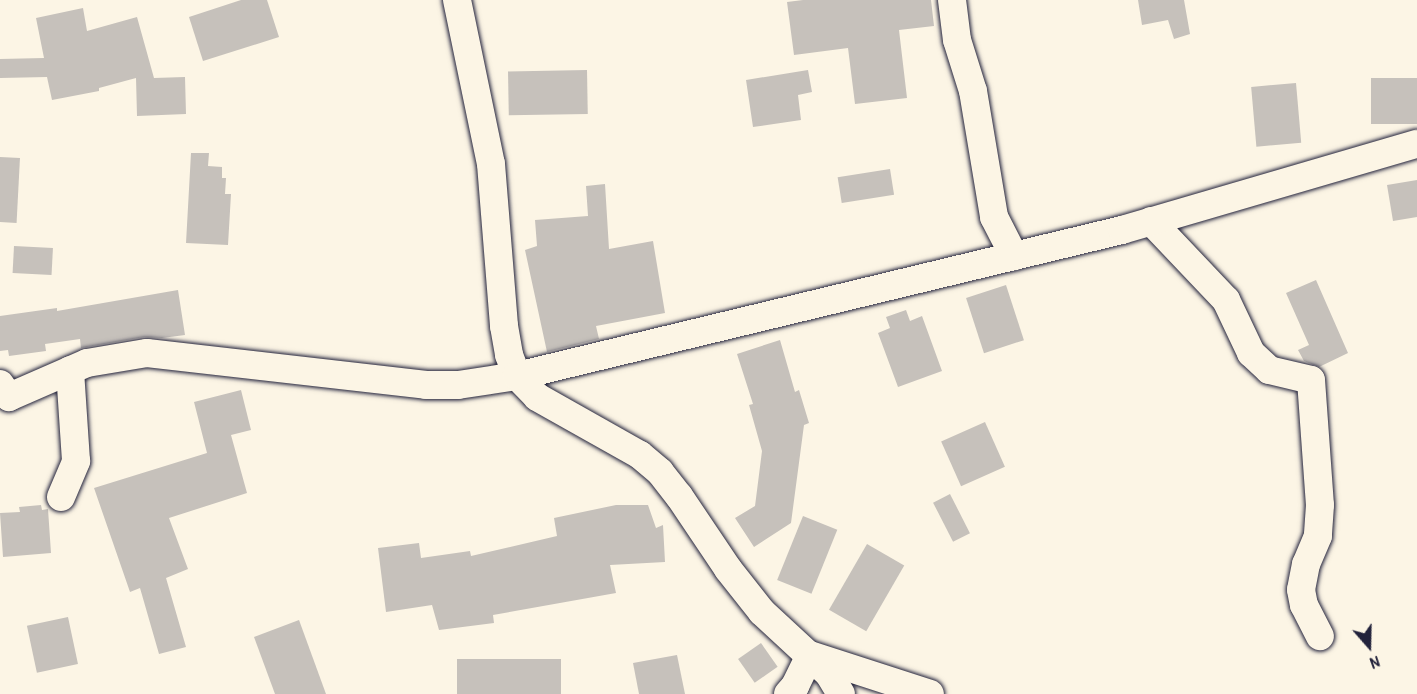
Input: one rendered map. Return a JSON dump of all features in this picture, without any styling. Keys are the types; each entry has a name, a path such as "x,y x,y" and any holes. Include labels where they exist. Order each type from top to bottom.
{"street":[{"path":"457,0 491,164 504,326 508,355 518,376 537,397 640,455 660,472 728,569 762,612 829,674 841,694"},
{"path":"952,0 957,40 973,92 994,217 1014,256"},
{"path":"4,394 87,363 147,353 426,385 458,385 518,376 1151,221 1417,144"},
{"path":"1151,221 1226,300 1251,353 1257,359 1269,370 1311,380 1314,400 1313,435 1319,515 1318,536 1306,564 1301,590 1304,605 1320,636"},
{"path":"62,497 76,461 70,370"},
{"path":"788,694 795,686 810,655"},
{"path":"810,655 930,694"}],"building":[{"path":"241,0 267,0 279,37 203,61 189,17"},
{"path":"931,0 934,26 899,30 907,98 855,104 848,48 794,55 787,2"},
{"path":"1138,0 1184,0 1190,34 1174,39 1168,20 1142,25"},
{"path":"83,8 87,31 137,17 154,78 185,77 186,114 137,116 136,78 99,88 99,91 52,100 47,77 0,78 0,59 44,58 36,18"},
{"path":"587,70 588,114 509,115 508,71"},
{"path":"808,70 812,92 798,95 801,120 753,127 746,80"},
{"path":"1371,78 1417,78 1417,124 1371,124"},
{"path":"1296,83 1301,143 1256,147 1251,87"},
{"path":"191,153 209,153 208,166 222,167 222,178 226,178 225,194 231,194 228,245 186,243"},
{"path":"0,157 20,158 17,223 0,222"},
{"path":"890,169 894,195 842,203 838,177"},
{"path":"1417,180 1417,217 1393,221 1387,185"},
{"path":"605,184 609,249 653,241 665,313 596,326 599,339 547,352 525,250 537,246 535,220 588,216 586,186"},
{"path":"14,246 53,248 52,275 13,273"},
{"path":"1316,280 1348,353 1319,367 1304,361 1298,350 1309,345 1286,293"},
{"path":"1006,285 1024,340 984,353 966,298"},
{"path":"178,290 185,335 162,338 144,337 81,348 80,339 45,344 46,351 9,356 8,350 0,351 0,316 57,308 57,311"},
{"path":"906,310 910,321 922,316 942,371 898,387 878,333 890,328 886,317"},
{"path":"780,340 795,392 799,390 809,423 804,425 791,523 754,547 735,518 755,506 762,451 749,405 753,404 737,354"},
{"path":"241,390 251,430 231,435 247,493 169,518 188,569 166,578 186,647 159,654 140,588 130,592 94,488 207,453 194,402"},
{"path":"985,422 1005,467 961,486 941,442"},
{"path":"950,494 970,533 953,542 933,503"},
{"path":"41,505 42,510 48,509 51,553 3,557 0,513 20,512 19,507"},
{"path":"616,505 648,505 656,528 663,525 665,562 610,565 616,593 493,615 494,623 439,630 432,605 386,612 378,548 419,543 421,558 470,551 471,556 557,536 554,518"},
{"path":"803,516 837,530 811,594 777,580"},
{"path":"867,544 904,566 866,631 829,610"},
{"path":"68,617 78,664 37,673 27,626"},
{"path":"299,620 326,694 275,694 254,637"},
{"path":"761,643 778,667 755,683 738,659"},
{"path":"677,655 685,694 639,694 633,663"},
{"path":"457,659 561,659 561,694 457,694"}]}
